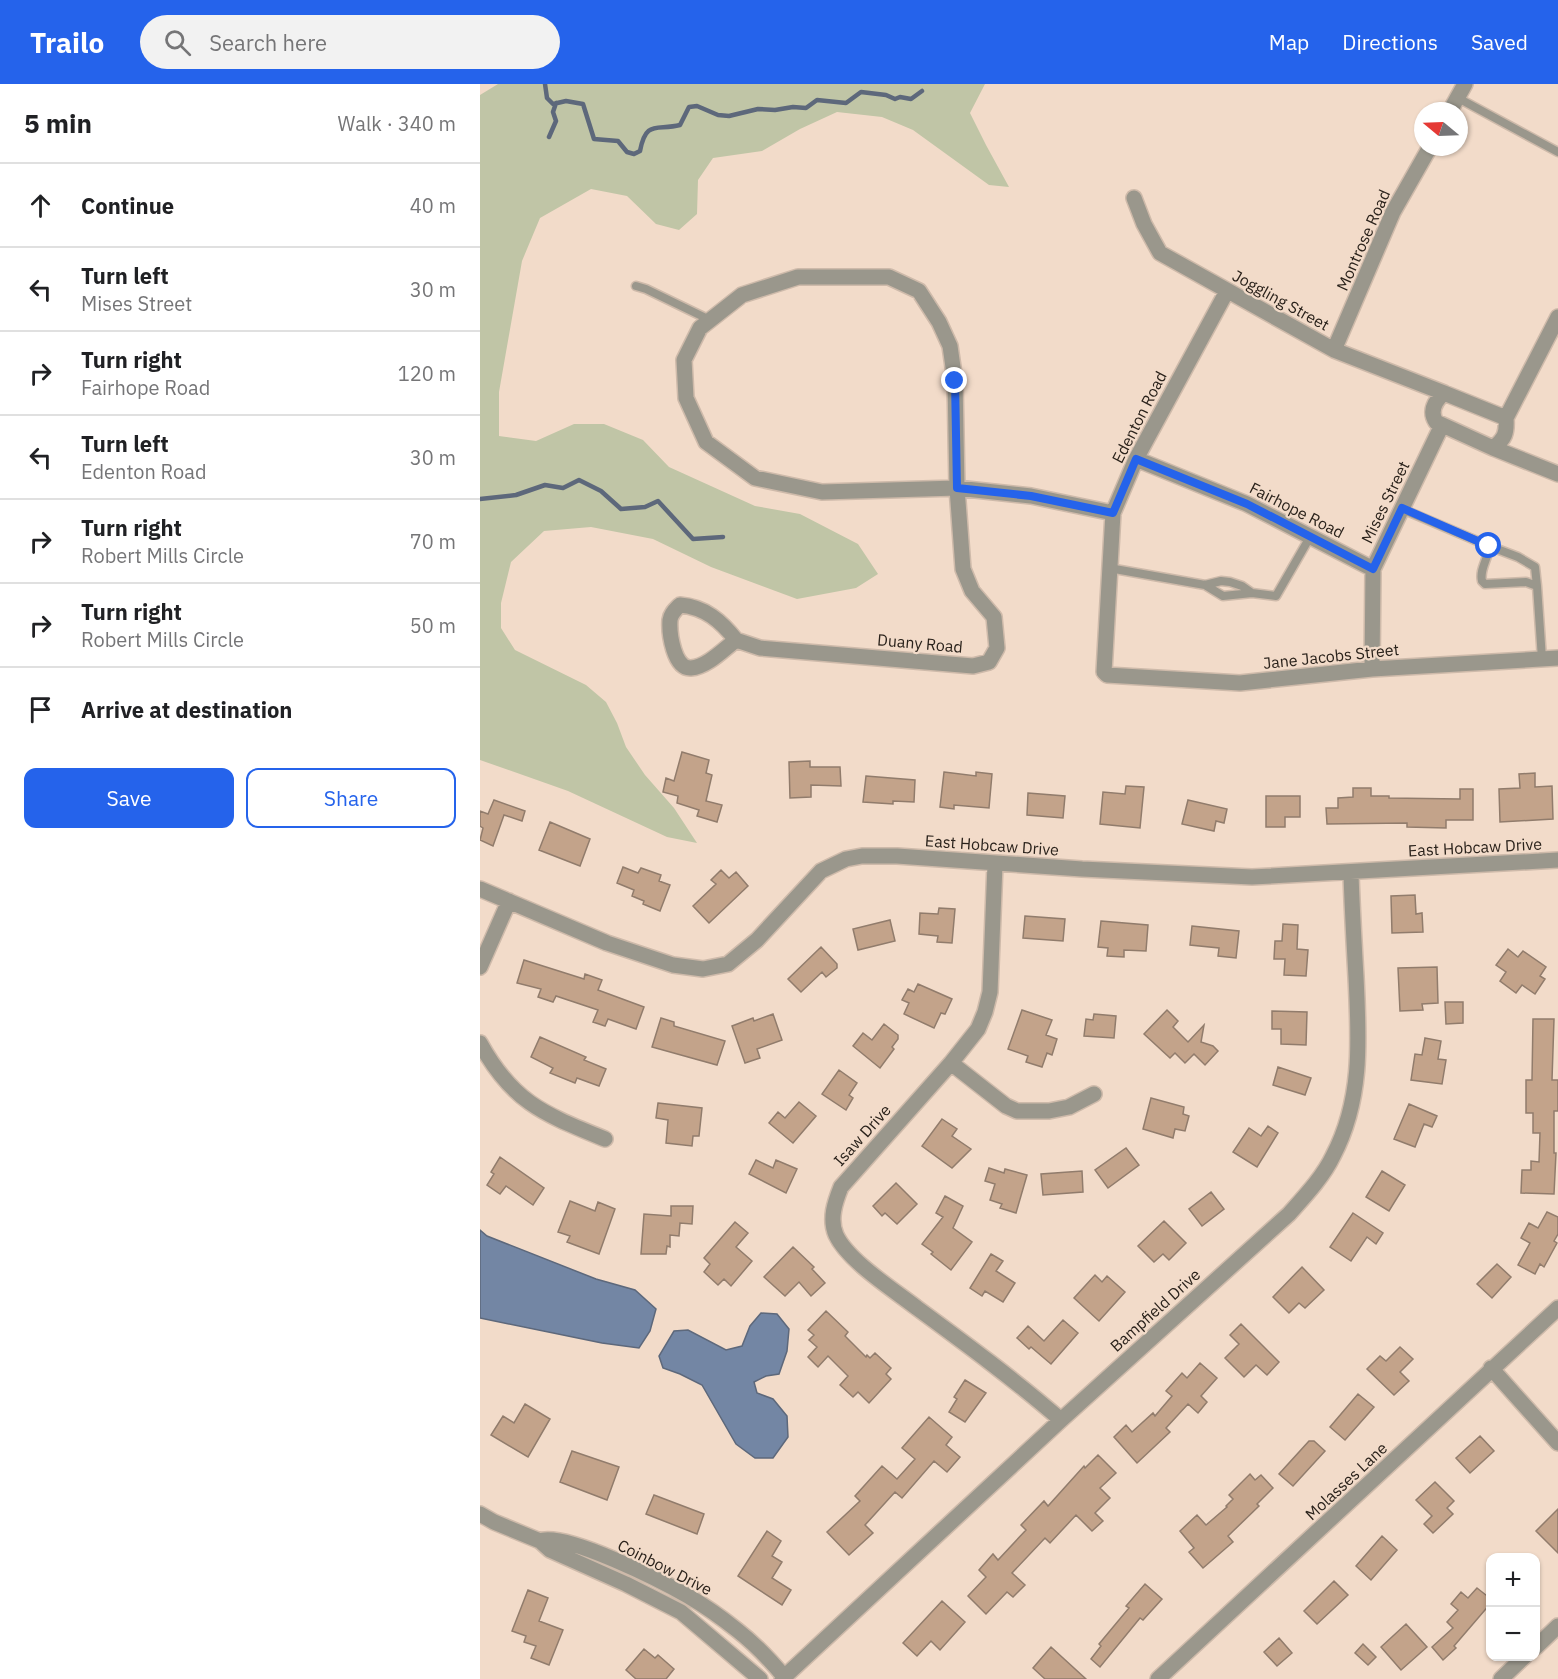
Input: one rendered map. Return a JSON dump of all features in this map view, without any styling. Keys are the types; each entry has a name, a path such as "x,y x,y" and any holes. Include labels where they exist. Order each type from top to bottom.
{"street":[{"name":"Montrose Road","path":"1334,350 1393,212 1425,156"},
{"name":"Joggling Street","path":"1134,198 1144,224 1160,253 1334,350 1506,418"},
{"name":"Duany Road","path":"736,640 702,665 690,668 681,665 675,657 670,620 674,611 681,605 694,606 723,624 736,640 760,648 973,666 989,662 997,648 994,617 972,591 963,569 957,488 955,381 950,346 939,322 918,291 889,277 798,277 742,295 700,328 684,360 686,398 706,442 755,478 822,492 957,488 1031,496 1113,513"},
{"name":"Edenton Road","path":"1107,675 1103,667 1113,513 1136,459 1227,291"},
{"path":"1493,448 1505,436 1506,418 1558,317"},
{"path":"1444,393 1436,399 1433,408 1433,416 1442,425 1558,474"},
{"name":"Mises Street","path":"1372,669 1373,569 1442,425"},
{"name":"Fairhope Road","path":"1136,459 1247,504 1373,569"},
{"name":"Jane Jacobs Street","path":"1107,675 1240,683 1372,669 1558,658"},
{"name":"East Hobcaw Drive","path":"480,889 607,943 673,965 703,969 728,964 757,940 821,871 862,856 897,856 995,864 1252,877 1558,860"},
{"name":"Isaw Drive","path":"995,864 990,992 978,1029 951,1063 841,1187 834,1204 835,1234 845,1248 871,1273 1019,1383 1061,1420"},
{"name":"Bampfield Drive","path":"784,1678 1061,1420 1289,1214 1310,1190 1333,1156 1349,1116 1358,1074 1359,1031 1351,873"},
{"path":"480,967 509,901"},
{"path":"480,1043 502,1078 516,1093 540,1110 604,1139"},
{"path":"951,1063 1006,1106 1017,1111 1049,1111 1069,1107 1094,1094"},
{"name":"Molasses Lane","path":"1158,1679 1558,1308"},
{"path":"1491,1368 1558,1443"},
{"name":"Coinbow Drive","path":"480,1514 540,1541 550,1550 681,1612 760,1679"},
{"name":"Coinbow Drive","path":"540,1541 546,1538 554,1539 583,1548 634,1568 689,1597 738,1630 784,1678"},
{"path":"1540,1643 1558,1626"},
{"path":"1501,1679 1520,1661"}],"lane":[{"path":"1458,98 1558,152"},
{"path":"636,286 710,320"},
{"path":"1402,508 1518,557 1535,567 1542,659"},
{"path":"1109,568 1205,585 1223,596 1252,593 1276,596 1310,537"},
{"path":"1489,546 1481,574 1482,581 1491,584 1526,582 1536,586"},
{"path":"1205,585 1221,581 1230,582 1252,593"}],"green space":[{"path":"498,84 985,84 970,113 1009,187 989,185 913,130 882,117 837,112 800,129 762,151 713,158 698,180 697,214 679,230 656,224 627,196 591,189 540,218 522,261 499,392 499,436 536,441 574,424 604,424 643,440 669,467 755,506 800,514 858,544 878,574 856,588 797,599 711,567 653,539 591,527 544,531 511,562 501,603 501,628 515,650 586,685 606,702 626,747 645,775 674,808 697,843 667,837 568,791 480,760 480,95"}],"water":[{"path":"480,1230 487,1236 596,1279 635,1290 656,1309 650,1331 639,1348 602,1343 480,1318"},
{"path":"761,1313 777,1314 789,1329 787,1351 779,1374 766,1376 754,1382 757,1393 773,1399 787,1416 788,1437 773,1458 755,1458 736,1444 702,1385 663,1368 659,1356 674,1331 688,1330 726,1350 742,1346 750,1326"}],"building":[{"path":"682,752 709,760 706,773 712,775 706,801 722,805 717,822 697,816 699,810 677,803 678,796 663,792 666,778 674,781"},
{"path":"810,761 810,767 840,767 841,786 811,785 811,797 790,798 789,762"},
{"path":"944,772 976,776 976,772 992,774 989,808 954,805 954,809 940,807"},
{"path":"1535,773 1535,787 1552,786 1553,819 1500,822 1499,789 1520,788 1519,774"},
{"path":"866,776 915,780 914,802 893,801 893,804 863,802"},
{"path":"1126,786 1144,787 1140,828 1100,824 1103,792 1125,794"},
{"path":"1353,788 1371,788 1371,796 1389,796 1389,798 1460,799 1460,789 1473,789 1473,820 1446,820 1446,828 1407,827 1407,823 1327,824 1326,808 1338,808 1338,798 1353,797"},
{"path":"1028,793 1065,796 1063,818 1027,815"},
{"path":"1266,796 1300,796 1300,817 1285,817 1285,827 1266,827"},
{"path":"494,800 525,811 522,821 504,815 493,846 480,840 483,828 480,826 480,811 488,814"},
{"path":"1188,800 1227,809 1224,823 1216,821 1214,831 1182,824"},
{"path":"550,822 590,839 580,866 539,850"},
{"path":"623,867 638,873 641,868 661,875 659,881 670,885 660,911 643,904 644,901 632,896 634,890 617,883"},
{"path":"721,870 729,878 736,872 748,886 709,923 693,906 716,884 711,880"},
{"path":"1415,895 1416,914 1422,913 1423,932 1392,933 1391,896"},
{"path":"939,908 955,909 952,943 937,942 938,936 919,934 920,913 938,914"},
{"path":"1025,916 1065,919 1063,941 1023,938"},
{"path":"890,920 895,941 858,950 853,929"},
{"path":"1101,921 1148,925 1146,951 1124,950 1124,957 1107,956 1108,948 1098,947"},
{"path":"1283,924 1298,925 1297,949 1308,950 1306,976 1284,975 1285,959 1274,959 1275,941 1282,941"},
{"path":"1192,926 1239,931 1236,958 1218,956 1219,948 1190,945"},
{"path":"821,947 837,964 837,968 826,977 822,972 801,992 788,979"},
{"path":"1508,949 1518,957 1523,951 1546,967 1540,976 1545,979 1535,994 1522,985 1516,993 1500,981 1506,972 1496,965"},
{"path":"524,960 584,979 585,974 602,980 598,990 644,1007 636,1029 608,1019 605,1026 593,1022 598,1010 556,996 553,1002 538,997 541,989 517,983"},
{"path":"1437,967 1438,1003 1422,1004 1423,1010 1400,1011 1398,968"},
{"path":"918,984 952,999 945,1014 941,1013 934,1028 904,1014 909,1003 902,1000 908,989 914,992"},
{"path":"1445,1002 1463,1002 1463,1023 1446,1024"},
{"path":"1022,1010 1052,1020 1046,1035 1057,1039 1052,1055 1047,1053 1042,1067 1026,1062 1028,1056 1008,1049"},
{"path":"1167,1010 1178,1021 1173,1027 1188,1042 1204,1025 1201,1042 1213,1046 1218,1051 1205,1065 1194,1054 1185,1063 1175,1053 1170,1058 1144,1034"},
{"path":"1272,1011 1307,1012 1306,1045 1281,1044 1281,1029 1272,1029"},
{"path":"773,1014 782,1040 757,1049 760,1058 745,1063 732,1026"},
{"path":"1094,1014 1116,1016 1114,1038 1084,1036 1086,1019 1093,1020"},
{"path":"661,1018 674,1022 674,1026 725,1041 717,1065 652,1047"},
{"path":"1533,1019 1554,1019 1552,1080 1558,1080 1558,1111 1554,1111 1554,1153 1556,1153 1554,1194 1521,1193 1522,1170 1531,1170 1531,1161 1539,1162 1540,1133 1533,1133 1533,1113 1526,1113 1526,1080 1532,1080"},
{"path":"884,1024 898,1035 898,1039 892,1047 894,1049 880,1068 853,1046 863,1033 872,1040"},
{"path":"540,1037 586,1057 584,1060 606,1069 599,1086 577,1078 575,1083 550,1073 553,1068 531,1057"},
{"path":"1425,1038 1441,1041 1438,1059 1446,1060 1442,1084 1411,1080 1415,1054 1422,1055"},
{"path":"1278,1067 1311,1078 1305,1095 1273,1085"},
{"path":"839,1070 857,1083 849,1095 853,1098 846,1110 822,1094"},
{"path":"1151,1098 1184,1107 1183,1114 1189,1116 1185,1131 1175,1129 1173,1138 1143,1129"},
{"path":"799,1102 816,1116 793,1143 769,1123 778,1112 785,1118"},
{"path":"658,1103 702,1108 699,1136 693,1136 692,1146 666,1143 668,1120 656,1118"},
{"path":"1409,1104 1437,1116 1432,1127 1424,1124 1415,1147 1394,1139"},
{"path":"942,1119 957,1129 952,1136 971,1149 952,1168 922,1146"},
{"path":"1268,1126 1278,1133 1257,1167 1233,1152 1249,1128 1261,1136"},
{"path":"1126,1148 1139,1165 1108,1188 1095,1170"},
{"path":"500,1157 544,1188 533,1205 506,1186 500,1194 487,1185 494,1174 491,1172"},
{"path":"756,1160 773,1168 776,1160 797,1169 786,1193 749,1174"},
{"path":"989,1168 1004,1173 1005,1169 1027,1175 1016,1213 1000,1208 1002,1204 990,1200 995,1184 985,1181"},
{"path":"1082,1171 1083,1192 1043,1195 1041,1174"},
{"path":"1382,1171 1405,1185 1389,1211 1366,1197"},
{"path":"896,1183 917,1204 897,1224 885,1213 882,1216 873,1206"},
{"path":"1211,1192 1224,1209 1202,1226 1189,1209"},
{"path":"945,1196 963,1206 953,1228 972,1242 951,1270 922,1244 943,1217 936,1213"},
{"path":"570,1201 595,1211 598,1202 615,1209 599,1254 567,1242 570,1236 558,1232"},
{"path":"671,1206 693,1206 692,1224 680,1223 679,1236 670,1235 670,1247 667,1246 666,1254 641,1254 644,1214 671,1216"},
{"path":"1547,1212 1558,1217 1558,1234 1554,1241 1557,1243 1544,1267 1540,1264 1535,1274 1518,1265 1530,1243 1521,1238 1529,1223 1538,1228"},
{"path":"1353,1213 1383,1233 1376,1244 1367,1237 1351,1261 1330,1247"},
{"path":"1164,1221 1186,1243 1169,1260 1163,1254 1154,1262 1138,1246"},
{"path":"735,1222 748,1233 736,1247 752,1261 731,1286 724,1279 718,1285 704,1272 710,1264 704,1258"},
{"path":"793,1247 814,1267 812,1269 825,1283 811,1296 799,1282 785,1296 764,1277"},
{"path":"991,1254 1003,1261 996,1271 1015,1283 1003,1302 985,1291 982,1296 970,1288"},
{"path":"1497,1264 1511,1277 1492,1298 1477,1284"},
{"path":"1302,1267 1324,1290 1305,1308 1299,1303 1289,1313 1273,1297"},
{"path":"1095,1275 1102,1282 1107,1276 1125,1292 1099,1321 1074,1298"},
{"path":"826,1311 848,1332 845,1336 866,1357 867,1355 870,1358 875,1353 891,1368 886,1374 891,1379 869,1403 858,1392 853,1397 840,1385 848,1376 828,1356 818,1367 808,1357 817,1347 809,1340 814,1335 808,1330"},
{"path":"1063,1320 1078,1333 1051,1364 1017,1338 1028,1326 1044,1341"},
{"path":"1241,1324 1279,1362 1267,1375 1256,1365 1244,1377 1225,1358 1239,1344 1230,1335"},
{"path":"1400,1347 1413,1359 1400,1372 1409,1381 1394,1395 1367,1369 1380,1356 1386,1361"},
{"path":"1200,1363 1217,1378 1201,1396 1207,1402 1198,1413 1188,1404 1166,1428 1170,1432 1137,1463 1114,1437 1126,1425 1132,1432 1153,1413 1155,1416 1172,1396 1166,1391 1182,1373 1187,1378"},
{"path":"965,1380 986,1393 965,1422 949,1412 957,1399 954,1397"},
{"path":"1358,1394 1374,1407 1345,1440 1330,1427"},
{"path":"525,1404 550,1419 528,1457 491,1435 503,1416 514,1423"},
{"path":"929,1417 952,1437 946,1445 960,1457 947,1472 934,1461 902,1498 895,1492 865,1525 873,1533 849,1555 827,1532 860,1501 855,1496 882,1466 897,1479 915,1459 902,1448"},
{"path":"1480,1436 1494,1451 1470,1473 1456,1458"},
{"path":"1309,1441 1314,1441 1325,1451 1293,1486 1279,1474"},
{"path":"572,1451 619,1467 607,1500 560,1482"},
{"path":"1098,1455 1116,1473 1100,1488 1110,1498 1095,1513 1103,1521 1092,1531 1076,1515 1050,1543 1045,1538 1012,1573 1025,1585 1013,1597 1007,1592 986,1614 968,1596 986,1577 979,1570 993,1554 998,1560 1026,1530 1021,1525 1044,1501 1048,1506 1084,1466 1085,1468"},
{"path":"1250,1474 1255,1480 1261,1475 1273,1488 1257,1504 1259,1506 1228,1536 1233,1542 1203,1568 1189,1552 1194,1548 1180,1531 1197,1515 1206,1525 1227,1507 1233,1499 1229,1495"},
{"path":"1435,1482 1454,1501 1447,1508 1453,1514 1433,1533 1424,1524 1432,1516 1416,1500"},
{"path":"654,1495 704,1514 697,1534 646,1514"},
{"path":"1558,1509 1558,1553 1536,1531"},
{"path":"767,1531 781,1541 772,1556 782,1562 772,1578 791,1590 782,1605 738,1576"},
{"path":"1382,1536 1397,1550 1371,1580 1356,1566"},
{"path":"1334,1581 1348,1595 1317,1624 1304,1611"},
{"path":"1145,1584 1162,1599 1143,1620 1140,1618 1100,1667 1091,1659 1101,1646 1099,1644 1129,1608 1126,1606"},
{"path":"1477,1588 1486,1595 1486,1609 1454,1646 1456,1648 1443,1660 1432,1647 1453,1628 1447,1622 1458,1610 1451,1604 1461,1592 1468,1598"},
{"path":"528,1590 548,1598 539,1621 563,1630 549,1665 531,1658 536,1646 524,1642 526,1636 512,1631"},
{"path":"942,1601 965,1622 940,1650 931,1641 917,1656 903,1643"},
{"path":"1406,1624 1427,1647 1401,1670 1381,1647"},
{"path":"1279,1638 1292,1653 1277,1666 1264,1652"},
{"path":"1363,1644 1376,1657 1368,1665 1355,1653"},
{"path":"1051,1647 1086,1679 1045,1679 1033,1668"},
{"path":"644,1649 655,1658 658,1655 674,1669 666,1679 636,1679 626,1670"}],"waterway":[{"path":"545,84 547,98 553,104 566,101 583,104 594,139 618,141 627,152 634,154 640,151 642,141 649,130 680,125 689,107 697,106 718,115 729,116 758,109 806,108 817,100 846,103 861,92 886,95 895,99 900,97 911,99 922,91"},
{"path":"549,137 556,121 553,112 556,103"},
{"path":"480,499 516,495 545,485 563,488 579,480 601,491 621,509 645,507 658,501 693,539 723,537"}],"route":[{"path":"955,381 957,488 1031,496 1113,513 1136,459 1247,504 1373,569 1402,508 1489,546"}]}
